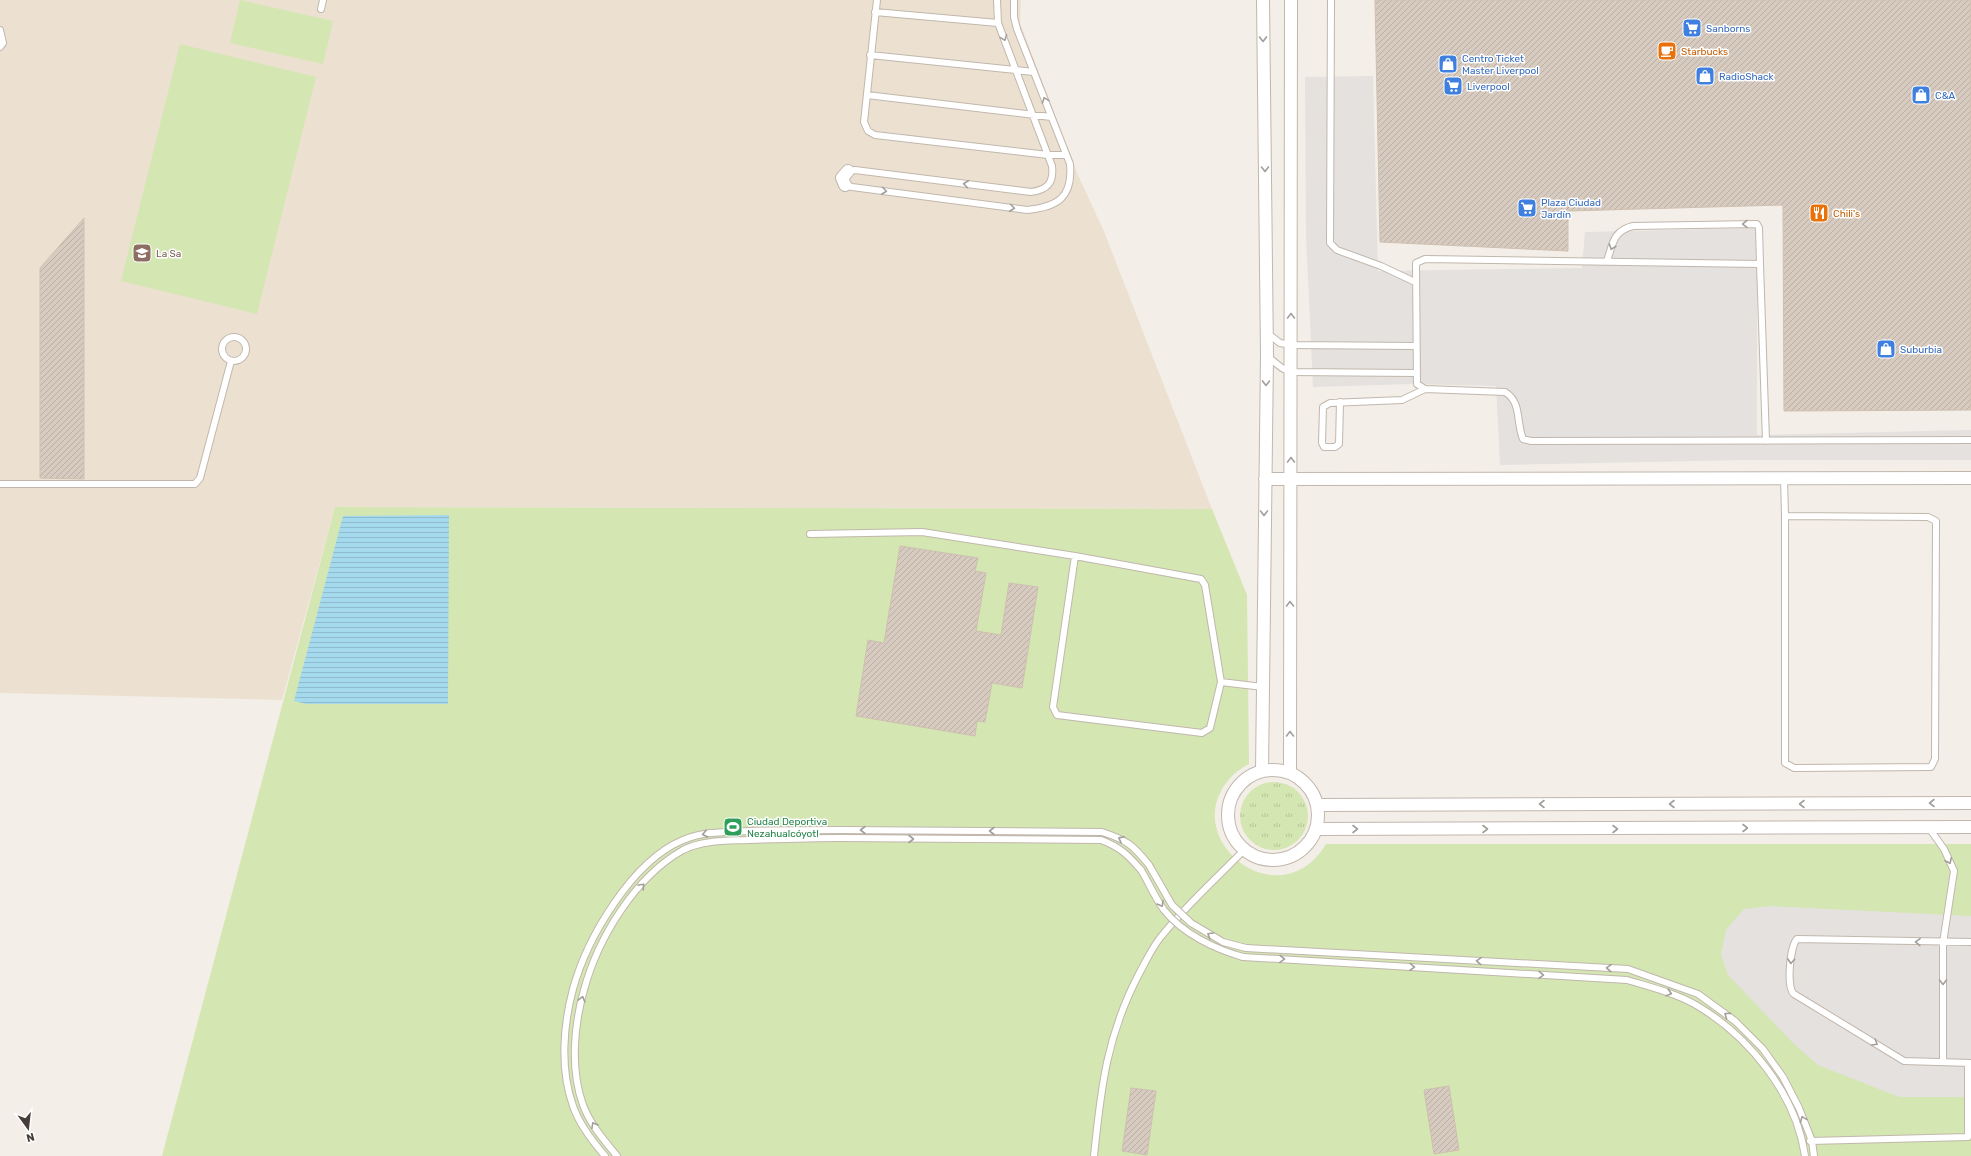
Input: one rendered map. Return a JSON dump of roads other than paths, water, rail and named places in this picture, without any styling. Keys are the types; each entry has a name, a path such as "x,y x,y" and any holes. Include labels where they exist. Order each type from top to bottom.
{"street":[{"path":"1262,0 1267,332 1264,479 1262,772"},
{"path":"1290,0 1290,773"},
{"path":"845,185 842,178 848,170"},
{"path":"1264,479 1971,478"},
{"path":"1276,770 1290,773 1308,786 1318,805 1319,819 1316,829 1308,845 1297,854 1284,859 1270,861 1256,857 1244,850 1234,839 1229,826 1228,812 1231,798 1238,786 1249,777 1262,772 1276,770"},
{"path":"1318,805 1971,803"},
{"path":"1316,829 1971,827"}],"lane":[{"path":"321,9 323,0"},
{"path":"877,0 864,122 868,131 875,135 1048,155 1066,155"},
{"path":"848,170 1030,192 1040,191 1048,185 1053,177 1052,166 998,23 997,0"},
{"path":"845,185 1027,210 1041,209 1053,205 1062,198 1068,189 1071,177 1066,155 1017,29 1014,17 1014,0"},
{"path":"1332,0 1330,244 1336,250 1381,266 1415,282"},
{"path":"875,12 998,23"},
{"path":"0,30 3,43 0,47"},
{"path":"870,55 1034,72"},
{"path":"867,95 1051,117"},
{"path":"1607,261 1616,235 1624,228 1634,226 1757,224 1759,228 1766,442"},
{"path":"1425,389 1417,384 1415,282 1416,263 1424,258 1760,264"},
{"path":"1267,332 1280,343 1291,345 1416,346"},
{"path":"236,336 245,343 245,354 236,361 231,361 226,358 221,349 226,339 236,336"},
{"path":"1267,355 1274,364 1291,372 1416,373"},
{"path":"0,484 195,484 200,478 231,361"},
{"path":"1340,402 1339,444 1335,447 1324,447 1322,443 1323,407 1330,403 1340,402 1402,400 1425,389 1505,392 1513,397 1516,404 1519,431 1523,439 1531,442 1971,440"},
{"path":"1784,478 1785,763 1794,768 1931,767 1936,759 1936,521 1933,518 1928,517 1785,516"},
{"path":"810,534 922,532 1075,556 1201,579 1205,585 1221,682 1210,728 1202,733 1057,715 1053,707 1075,556"},
{"path":"1221,682 1263,686"},
{"path":"1929,828 1944,848 1954,871 1943,943 1943,1062"},
{"path":"605,1156 591,1140 573,1107 566,1077 564,1043 567,1009 578,970 598,929 622,892 658,855 682,841 707,833 788,829 1102,832 1120,838 1134,847 1149,865 1172,905 1191,923 1223,942 1246,948 1628,969 1698,994 1735,1021 1764,1049 1783,1077 1799,1108 1812,1141 1814,1156"},
{"path":"617,1156 599,1134 583,1105 576,1075 575,1043 579,1010 589,973 606,934 630,898 642,885 664,863 684,850 707,842 788,838 1101,840 1115,845 1126,853 1141,870 1165,910 1186,930 1220,950 1243,956 1627,980 1676,995 1696,1005 1728,1028 1757,1055 1776,1082 1803,1142 1806,1156"},
{"path":"1094,1156 1102,1082 1111,1039 1125,999 1159,939 1178,917 1244,850"},
{"path":"1803,1142 1970,1137 1969,1063 1904,1061 1791,992 1792,947 1797,939 1943,943 1971,942"}],"water":[{"path":"449,515 448,704 307,704 294,701 343,516"}],"place":[{"name":"Sanborns","path":"1692,28"},
{"name":"Starbucks","path":"1667,51"},
{"name":"Centro Ticket Master Liverpool","path":"1448,64"},
{"name":"RadioShack","path":"1705,76"},
{"name":"Liverpool","path":"1453,86"},
{"name":"C&A","path":"1921,95"},
{"name":"Plaza Ciudad Jardín","path":"1527,208"},
{"name":"Chili's","path":"1819,213"},
{"name":"La Sa","path":"142,253"},
{"name":"Suburbia","path":"1886,349"},
{"name":"Ciudad Deportiva Nezahualcóyotl","path":"733,827"}]}
